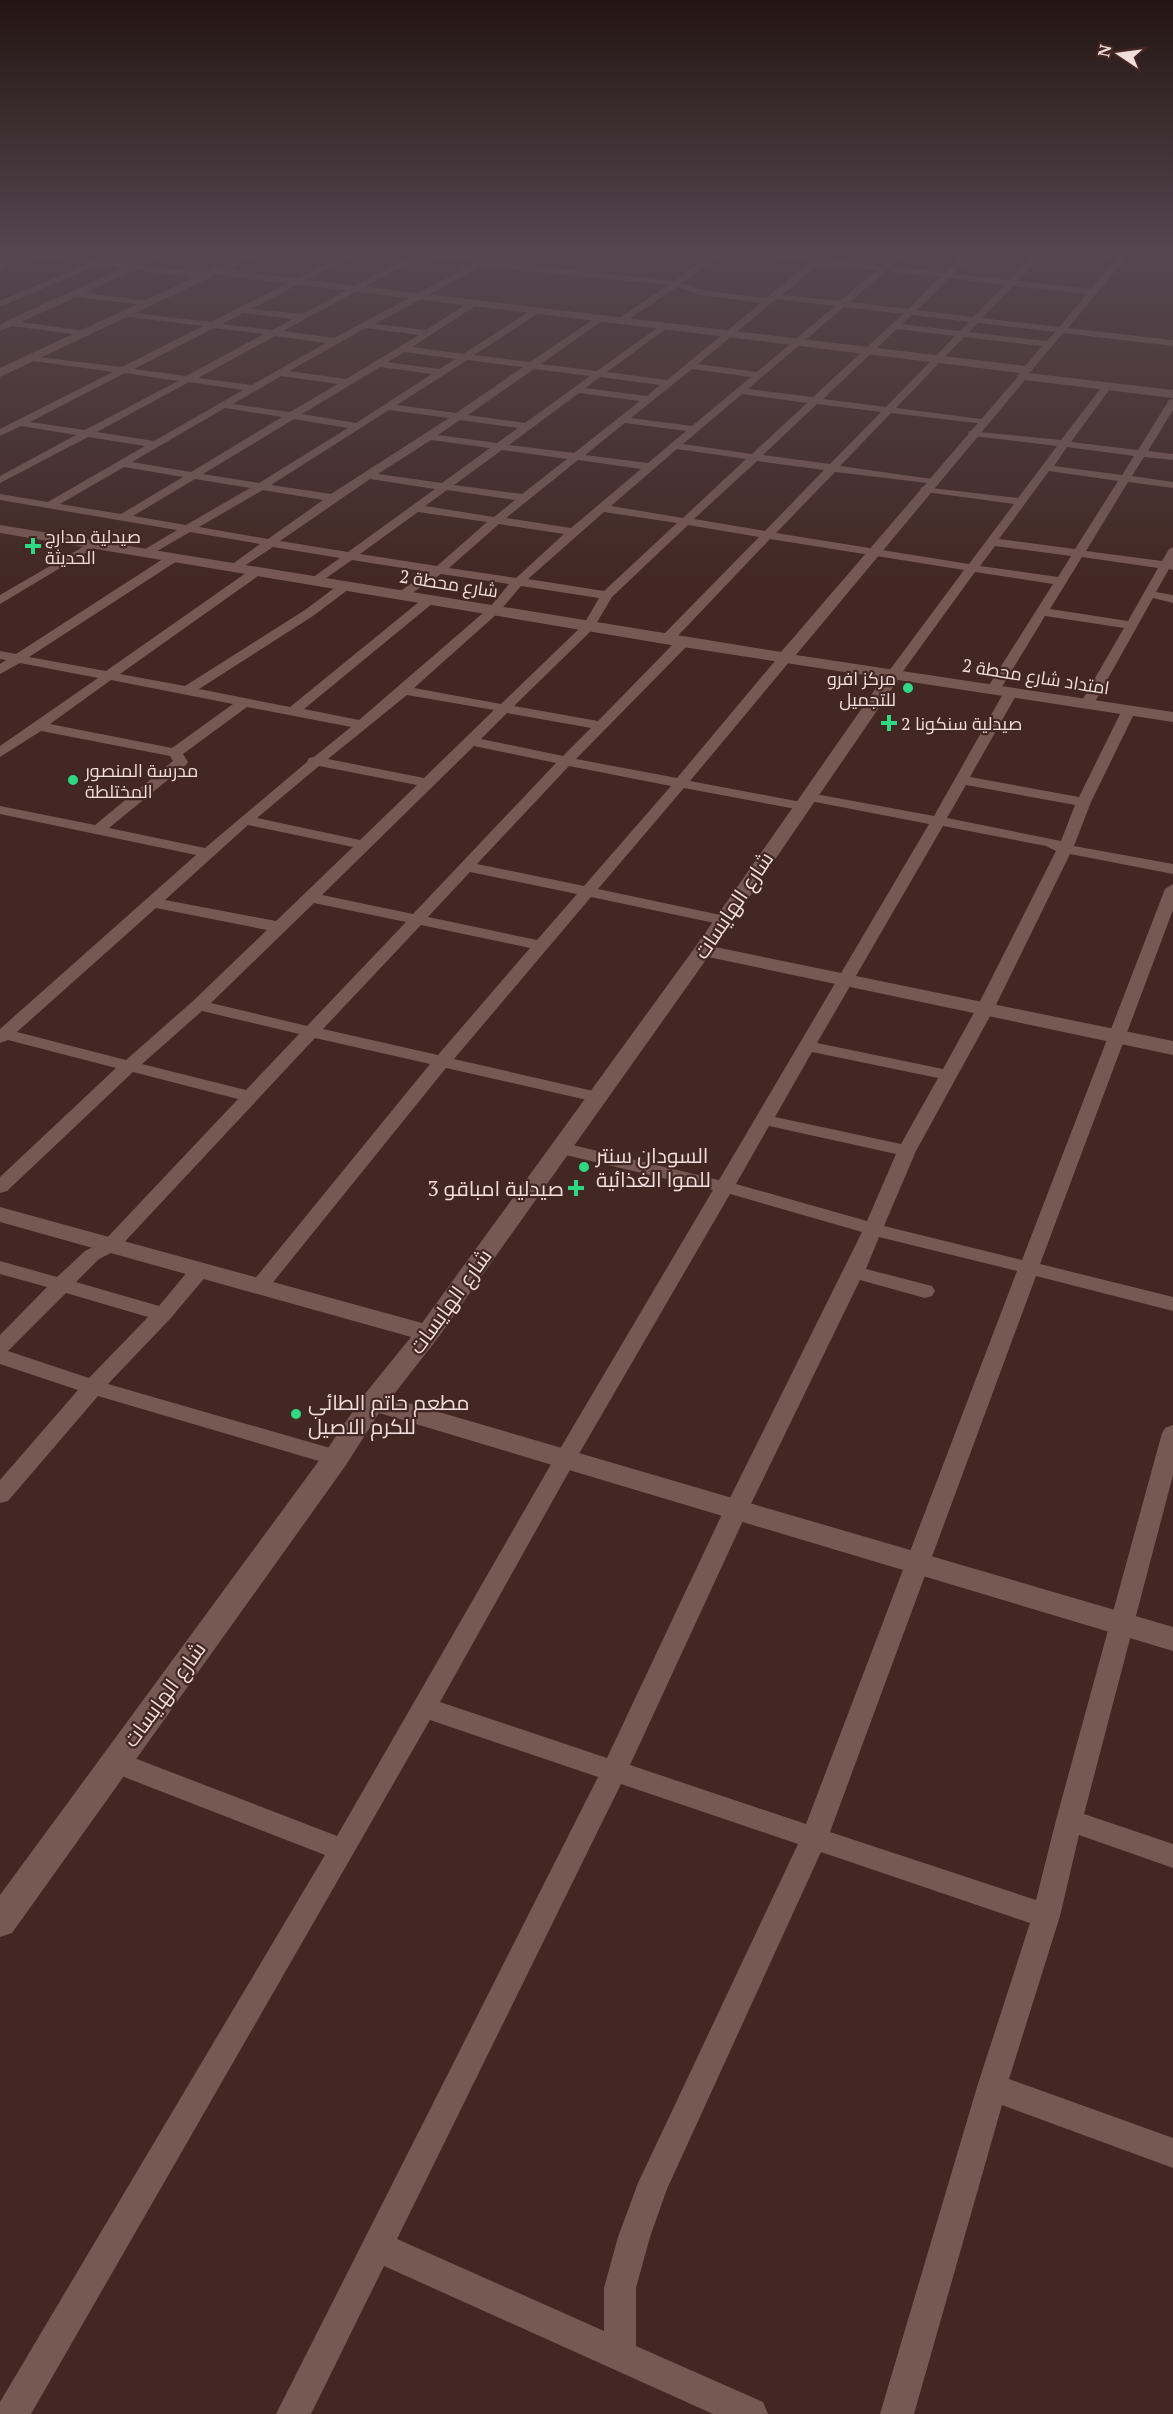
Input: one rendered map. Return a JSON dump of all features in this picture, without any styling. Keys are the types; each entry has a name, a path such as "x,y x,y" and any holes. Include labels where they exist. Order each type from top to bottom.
{"main road":[{"path":"0,373 21,364"}],"street":[{"path":"71,364 254,388"},
{"path":"0,433 134,364"},
{"path":"0,480 216,364"},
{"path":"50,505 295,364"},
{"path":"122,518 377,364 440,372"},
{"path":"146,553 263,487 453,364"},
{"path":"521,364 669,382"},
{"path":"316,581 612,364"},
{"path":"403,596 440,569 524,498 693,364"},
{"path":"3,1036 245,820 359,724 404,690 494,610 518,582 573,532 773,364"},
{"path":"0,1187 130,1065 199,1005 589,626 607,595 853,364"},
{"path":"0,1347 92,1255 110,1246 566,761 602,726 769,534 934,364"},
{"path":"968,364 1173,394"},
{"path":"259,1286 443,1060 680,784 977,427 1033,364"},
{"path":"235,568 333,498 429,437 533,365"},
{"path":"690,366 760,375"},
{"path":"279,373 346,382"},
{"path":"893,675 1107,386"},
{"path":"576,390 649,399"},
{"path":"741,391 888,410 1064,444 1173,457"},
{"path":"12,2414 343,1850 565,1459 963,780 1002,691 1041,612 1173,402"},
{"path":"223,405 358,426"},
{"path":"388,408 528,426"},
{"path":"623,420 696,429"},
{"path":"19,423 153,444"},
{"path":"429,437 651,467"},
{"path":"676,446 830,469 1023,502"},
{"path":"124,464 333,498"},
{"path":"1048,468 1173,485"},
{"path":"369,476 524,498"},
{"path":"0,497 349,556 607,595"},
{"path":"416,508 573,532"},
{"path":"602,508 972,569 1061,581"},
{"name":"شارع محطة 2","path":"3,532 93,544 893,675"},
{"path":"992,542 1169,565"},
{"path":"0,600 93,544"},
{"path":"1087,704 1149,594 1169,565 1173,551"},
{"path":"0,670 173,558"},
{"path":"0,753 257,572"},
{"path":"185,692 309,613 345,586"},
{"path":"1149,594 1173,599"},
{"path":"292,712 429,600"},
{"path":"1041,612 1131,626"},
{"path":"0,655 359,724"},
{"name":"امتداد شارع محطة 2","path":"893,675 1173,717"},
{"name":"شارع الهايسات","path":"0,1922 336,1458 373,1402 428,1333 703,950 893,675"},
{"path":"404,690 602,726"},
{"path":"175,753 243,703"},
{"path":"293,2414 614,1771 736,1510 854,1272 907,1151 985,1009 1065,849 1084,802 1129,710"},
{"path":"38,726 175,753 181,762 98,830"},
{"path":"470,741 680,784 939,820 1050,842 1065,849 1173,869"},
{"path":"314,761 426,783"},
{"path":"963,780 1084,802"},
{"path":"0,810 207,854"},
{"path":"245,820 364,844"},
{"path":"467,867 724,920"},
{"path":"620,2356 620,2288 634,2237 654,2182 677,2137 814,1838 1115,1036 1173,889"},
{"path":"310,897 542,946"},
{"path":"152,902 279,927"},
{"path":"703,950 1173,1048"},
{"path":"199,1005 311,1033 443,1060 596,1097"},
{"path":"3,1036 130,1065 251,1097"},
{"path":"808,1046 947,1075"},
{"path":"765,1120 907,1151"},
{"path":"560,1148 725,1187 873,1229 1173,1304"},
{"path":"0,1214 428,1333"},
{"path":"0,1268 163,1314"},
{"path":"0,1495 93,1387 163,1314 200,1270"},
{"path":"854,1272 925,1291"},
{"path":"0,1356 93,1387 336,1458"},
{"path":"373,1402 1173,1639"},
{"path":"897,2414 992,2087 1046,1916 1069,1820 1169,1464 1173,1433"},
{"path":"423,1707 1046,1916"},
{"path":"115,1762 343,1850"},
{"path":"1069,1820 1173,1856"},
{"path":"992,2087 1173,2153"},
{"path":"375,2246 751,2414"}],"place":[{"name":"صيدلية مدارج الحديثة","path":"33,546"},
{"name":"مركز افرو للتجميل","path":"908,688"},
{"name":"صيدلية سنكونا 2","path":"889,723"},
{"name":"مدرسة المنصور المختلطة","path":"73,780"},
{"name":"السودان سنتر للموا الغذائية","path":"584,1167"},
{"name":"صيدلية امباقو 3","path":"576,1188"},
{"name":"مطعم حاتم الطائي للكرم الاصيل","path":"296,1414"}]}
